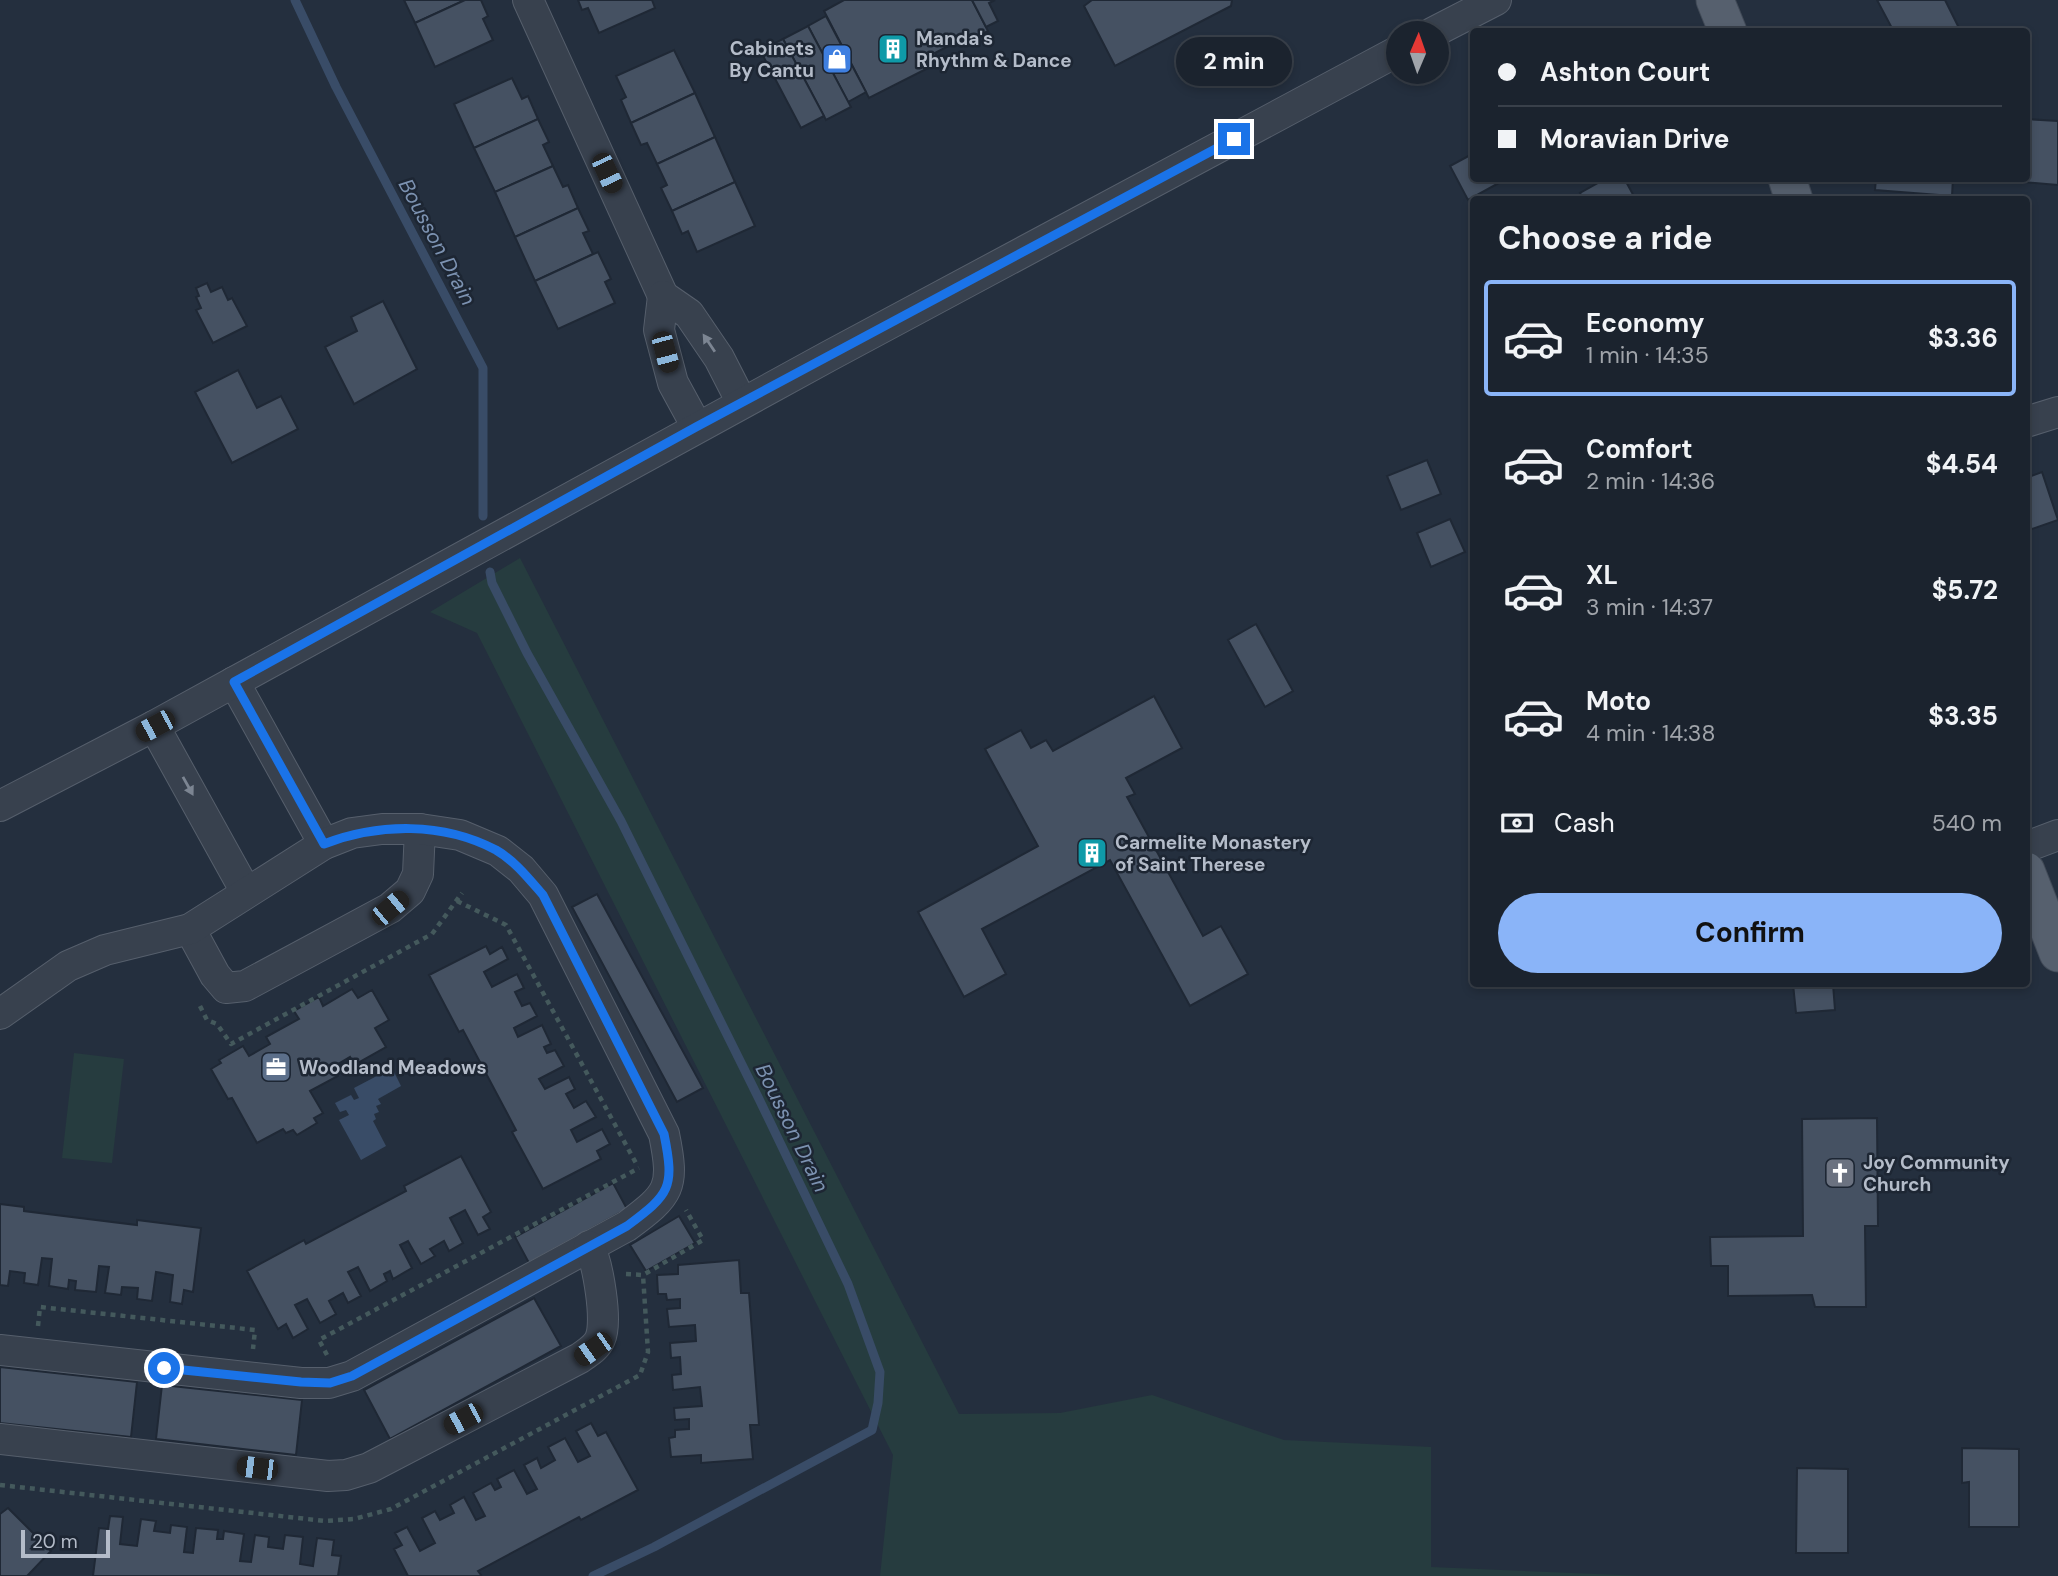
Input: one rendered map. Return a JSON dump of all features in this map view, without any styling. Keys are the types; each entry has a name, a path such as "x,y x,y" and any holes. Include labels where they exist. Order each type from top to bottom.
{"main road":[{"path":"1715,0 1726,28"},
{"path":"2030,881 2058,953"}],"street":[{"path":"528,0 663,296 689,314 719,358 742,403"},
{"path":"1449,24 1496,0"},
{"path":"0,806 155,726 696,427 1386,57"},
{"path":"663,296 659,330 673,383 696,427"},
{"path":"2030,421 2058,412"},
{"path":"234,682 324,844"},
{"path":"155,726 246,892"},
{"path":"0,1014 68,966 104,950 190,929 324,844 352,833 382,829 420,829 460,835 498,851 521,869 543,895 664,1134 669,1171 667,1189 658,1201 627,1226 352,1376 330,1383 0,1350"},
{"path":"190,929 215,975 226,988 245,986 390,908 410,891 418,874 420,829"},
{"path":"2030,846 2058,835"},
{"path":"0,1439 328,1476 346,1475 369,1468 593,1349 601,1338 603,1326 599,1275 596,1259 589,1247"}],"path":[{"path":"457,901 506,925 658,1201 687,1210 703,1240 643,1275 622,1274"},
{"path":"331,1364 319,1340 639,1168"},
{"path":"37,1336 40,1307 255,1330 251,1360"}],"green space":[{"path":"520,558 959,1414 1060,1413 1152,1395 1284,1440 1431,1447 1431,1567 1644,1576 880,1576 893,1455 477,633 430,612"},
{"path":"74,1053 124,1059 112,1163 62,1158"}],"water":[{"path":"392,1068 401,1086 378,1099 381,1104 376,1106 379,1112 374,1114 376,1119 373,1121 386,1146 361,1160 339,1120 349,1115 346,1110 340,1112 335,1103 351,1095 354,1100 359,1098 354,1088"}],"building":[{"path":"404,0 465,0 415,23"},
{"path":"465,0 481,0 488,16 483,19 493,40 435,67 415,23"},
{"path":"578,0 652,0 655,8 599,33 588,8 582,10"},
{"name":"Manda's Rhythm & Dance","path":"844,0 972,0 988,31 960,46 958,41 935,53 940,62 869,98 824,11"},
{"path":"972,0 995,0 989,3 998,21 986,27"},
{"path":"1092,0 1232,0 1231,6 1115,66 1084,6"},
{"path":"1877,0 1945,0 1959,28 1892,28"},
{"name":"Cabinets By Cantu","path":"826,16 866,92 848,102 808,26"},
{"path":"808,26 851,107 826,120 783,39"},
{"path":"783,39 824,116 801,128 760,50"},
{"path":"674,50 695,93 631,123 621,100 626,97 616,76"},
{"path":"512,78 522,99 528,96 538,119 474,148 454,104"},
{"path":"695,93 715,137 657,164 647,143 641,145 631,123"},
{"path":"538,119 549,142 543,145 553,166 495,192 474,148"},
{"path":"2030,119 2058,121 2058,185 2023,182 2030,182"},
{"path":"715,137 735,182 672,211 661,188 667,185 657,164"},
{"path":"1470,155 1470,182 1501,182 1475,196 1470,196 1468,200 1450,166"},
{"path":"553,166 563,187 568,185 578,208 515,237 495,192"},
{"path":"735,182 755,226 697,252 688,231 682,234 672,211"},
{"path":"1600,182 1626,182 1634,196 1582,196 1580,193"},
{"path":"1876,182 1953,182 1952,196 1875,190"},
{"path":"578,208 589,231 583,233 593,254 535,281 515,237"},
{"path":"598,252 611,279 605,282 615,303 558,329 535,281"},
{"path":"207,283 211,292 222,287 228,300 232,298 247,326 213,343 196,310 201,308 196,297 199,296 196,288"},
{"path":"383,301 417,369 354,404 325,347 357,331 351,317"},
{"path":"238,370 257,408 281,396 298,429 232,463 195,392"},
{"path":"1427,460 1441,494 1401,510 1387,476"},
{"path":"2042,472 2058,520 2030,530 2030,476"},
{"path":"1450,519 1465,552 1431,567 1417,533"},
{"path":"1256,624 1293,691 1265,707 1228,640"},
{"name":"Carmelite Monastery of Saint Therese","path":"1154,696 1182,748 1126,778 1135,794 1127,797 1203,936 1221,926 1248,974 1190,1006 1110,860 982,929 1006,974 964,997 918,912 1038,846 985,749 1021,730 1031,748 1046,740 1053,751"},
{"path":"597,894 703,1088 677,1102 572,907"},
{"path":"486,946 490,954 502,947 508,959 484,972 492,987 517,974 524,988 515,992 522,1006 530,1003 537,1016 514,1028 518,1037 542,1025 551,1044 544,1047 547,1053 555,1050 564,1066 539,1079 545,1089 569,1077 575,1089 566,1094 574,1108 586,1101 596,1117 571,1130 577,1142 602,1129 610,1144 597,1151 601,1159 543,1189 512,1132 516,1130 463,1030 459,1032 429,975"},
{"path":"1793,987 1833,987 1835,1010 1796,1013"},
{"name":"Woodland Meadows","path":"352,989 358,998 372,990 389,1020 375,1028 386,1047 354,1065 350,1057 338,1064 338,1076 310,1091 323,1113 314,1118 317,1123 297,1135 293,1130 286,1133 283,1129 257,1143 232,1098 228,1099 211,1069 221,1063 219,1060 243,1046 249,1056 270,1044 266,1037 299,1019 294,1011 319,997 323,1006"},
{"name":"Joy Community Church","path":"1877,1118 1878,1226 1865,1226 1866,1307 1815,1307 1812,1295 1728,1296 1728,1266 1711,1266 1710,1237 1803,1236 1802,1119"},
{"path":"461,1156 491,1212 483,1217 490,1229 478,1235 465,1210 450,1218 463,1243 449,1251 444,1241 430,1249 435,1256 421,1264 408,1241 400,1245 412,1268 393,1279 390,1271 384,1274 387,1281 370,1291 358,1267 348,1272 361,1296 348,1303 343,1293 329,1301 336,1314 320,1323 307,1299 295,1305 308,1329 293,1338 286,1324 278,1329 247,1271 304,1240 306,1244 406,1191 404,1186"},
{"path":"613,1183 627,1209 529,1263 515,1237"},
{"path":"0,1204 24,1207 24,1211 137,1225 137,1220 201,1228 193,1292 184,1290 182,1304 170,1302 173,1275 156,1272 152,1301 137,1299 138,1288 122,1287 121,1295 105,1293 109,1267 99,1266 96,1292 75,1290 76,1281 69,1280 68,1289 49,1286 52,1259 42,1258 38,1285 24,1283 25,1273 10,1271 8,1286 0,1285"},
{"path":"679,1216 695,1243 646,1271 630,1245"},
{"path":"739,1260 741,1293 749,1293 759,1425 750,1425 753,1459 701,1463 701,1455 671,1457 669,1438 675,1437 675,1430 689,1429 689,1419 675,1420 674,1408 702,1406 700,1387 673,1390 672,1375 681,1374 680,1357 671,1358 670,1343 696,1341 695,1325 669,1327 667,1309 680,1308 680,1299 667,1300 666,1294 658,1294 657,1275 678,1274 678,1265"},
{"path":"534,1298 561,1346 390,1439 364,1390"},
{"path":"0,1367 137,1382 131,1437 0,1423"},
{"path":"162,1385 302,1400 296,1455 156,1439"},
{"path":"591,1423 598,1436 606,1432 638,1490 581,1520 579,1517 478,1571 481,1575 479,1576 408,1576 394,1549 402,1545 395,1533 407,1527 420,1551 435,1543 422,1518 435,1511 440,1520 454,1513 450,1505 464,1497 476,1520 485,1516 473,1493 491,1483 495,1490 501,1487 497,1479 514,1470 527,1494 537,1489 524,1465 537,1458 541,1468 555,1460 548,1447 565,1438 578,1462 590,1456 576,1431"},
{"path":"1962,1448 2019,1449 2019,1527 1969,1527 1969,1482 1962,1483"},
{"path":"1797,1468 1848,1469 1848,1553 1796,1553"},
{"path":"8,1508 51,1551 29,1576 0,1576 0,1514"},
{"path":"110,1516 123,1517 120,1544 137,1546 141,1519 156,1521 154,1531 170,1533 171,1525 187,1527 184,1552 193,1553 196,1528 218,1530 217,1539 223,1539 224,1531 244,1534 240,1561 251,1562 255,1535 269,1537 268,1547 283,1549 285,1535 303,1537 300,1564 313,1566 317,1538 334,1540 332,1555 341,1556 338,1576 93,1576 99,1528 108,1529"}],"waterway":[{"name":"Bousson Drain","path":"295,0 336,87 483,368 483,516"},
{"name":"Bousson Drain","path":"490,572 492,583 527,653 621,821 759,1099 848,1284 880,1372 878,1403 872,1430 654,1547 593,1576"}],"place":[{"name":"Manda's Rhythm & Dance","path":"893,49"},
{"name":"Cabinets By Cantu","path":"837,59"},
{"name":"Carmelite Monastery of Saint Therese","path":"1092,853"},
{"name":"Woodland Meadows","path":"276,1067"},
{"name":"Joy Community Church","path":"1840,1173"}],"route":[{"path":"164,1368 301,1382 330,1383 352,1376 627,1226 653,1207 667,1189 669,1171 664,1134 543,895 521,869 498,851 460,835 420,829 382,829 352,833 324,844 234,682 696,427 1234,139"}]}
